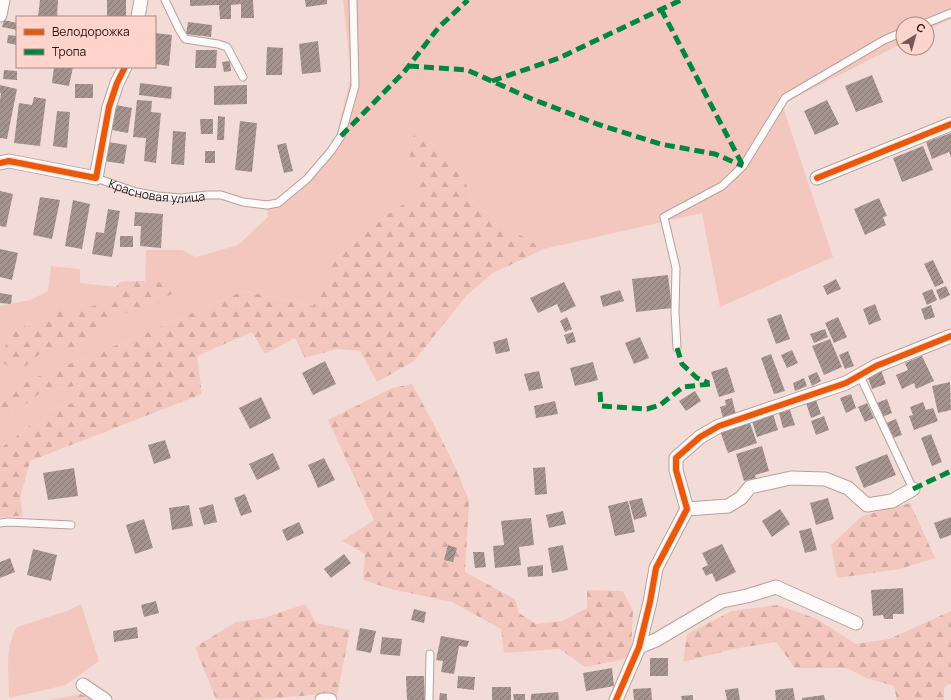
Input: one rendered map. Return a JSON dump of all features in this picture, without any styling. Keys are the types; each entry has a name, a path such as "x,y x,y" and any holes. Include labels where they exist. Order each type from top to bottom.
{"street":[{"path":"0,14 3,0"},
{"path":"138,16 141,0"},
{"path":"96,178 109,107 117,83 124,68"},
{"path":"818,178 951,124"},
{"name":"Красновая улица","path":"0,163 9,161 96,178"},
{"path":"616,700 639,648 656,568 687,509 676,470 676,458 700,437 719,426 846,383 876,366 951,336"},
{"path":"687,509 728,506 741,498 750,487 791,478 825,479 848,488 867,505 892,501 913,489"},
{"path":"639,648 656,640 722,601 748,596 776,586 856,623"},
{"path":"83,685 105,700"},
{"path":"322,700 330,700"}],"lane":[{"path":"165,0 178,29 185,39 218,44 227,47 243,77"},
{"name":"Красновая улица","path":"96,178 136,192 158,196 181,198 221,195 244,202 267,205 278,202 307,179 331,151 341,136 356,86 353,0"},
{"path":"935,20 951,13"},
{"path":"676,348 676,268 664,217 722,186 743,166 785,98 884,40 895,35"},
{"path":"860,376 913,489"},
{"path":"0,523 8,522 71,525"},
{"path":"428,700 430,654"}],"green space":[{"path":"343,0 951,0 951,19 935,27 935,16 895,16 895,47 782,104 833,257 720,307 702,213 544,249 492,218 473,201 458,164 408,147 420,194 385,216 334,261 313,306 243,291 139,336 24,382 0,405 0,306 30,300 48,291 51,266 80,269 80,283 145,290 146,250 182,250 196,257 238,245 268,217 267,209 304,176 331,144 337,133 351,76"},
{"path":"419,126 458,164 473,201 492,218 544,249 493,273 467,295 414,361 377,382 360,351 337,349 305,358 295,338 265,354 252,332 197,356 202,394 30,461 20,499 23,516 0,517 0,449 48,411 72,403 84,385 44,390 0,424 0,405 24,382 139,336 243,291 313,306 334,261 385,216 419,194 408,147"},
{"path":"151,281 162,283 177,292 161,299 153,310 139,315 123,312 105,327 87,336 76,348 44,350 26,366 8,366 0,361 0,354 8,342 7,331 19,317 26,328 41,320 45,310 64,306 68,314 96,305 107,298 120,282"},
{"path":"412,384 457,471 469,501 465,572 515,599 519,613 536,624 562,621 587,608 587,590 623,591 633,611 631,650 625,659 585,667 560,649 504,653 501,629 452,602 391,589 363,580 365,554 342,541 374,520 328,420 392,388"},
{"path":"84,385 72,403 48,411 0,449 0,424 44,390"},
{"path":"910,503 935,558 900,569 837,578 831,545 862,516"},
{"path":"81,604 99,661 66,685 9,698 8,662 10,644 17,627 67,611"},
{"path":"305,604 316,623 350,630 337,696 326,694 254,700 216,699 195,647 236,622 264,618"},
{"path":"778,605 817,619 856,644 889,639 951,611 951,683 944,688 944,700 897,700 894,686 866,678 847,668 795,668 776,642 734,649 683,662 687,634 732,611"},
{"path":"80,694 96,700 48,700"}],"building":[{"path":"40,0 58,0 57,16 38,16"},
{"path":"107,0 126,0 126,16 107,16"},
{"path":"190,0 253,0 254,18 241,18 241,4 231,5 231,19 220,19 219,5 190,6"},
{"path":"305,0 327,0 327,4 306,7"},
{"path":"4,20 16,23 16,30 2,27"},
{"path":"188,22 212,25 211,37 186,34"},
{"path":"156,33 172,35 169,66 156,64"},
{"path":"8,35 16,36 16,45 7,43"},
{"path":"318,41 321,72 302,74 299,44"},
{"path":"267,47 283,48 282,75 266,75"},
{"path":"196,50 217,50 216,68 195,68"},
{"path":"230,61 231,71 224,72 222,62"},
{"path":"54,68 73,68 69,86 52,83"},
{"path":"4,70 17,71 17,80 3,79"},
{"path":"872,75 883,102 856,112 845,86"},
{"path":"140,83 172,87 171,99 139,95"},
{"path":"75,84 93,84 93,98 75,98"},
{"path":"0,85 17,89 7,139 0,138"},
{"path":"247,85 247,104 214,105 214,86"},
{"path":"34,97 46,99 40,146 14,143 19,103 32,105"},
{"path":"137,100 152,101 151,112 161,113 156,163 144,161 146,138 133,137"},
{"path":"827,100 839,124 815,135 804,111"},
{"path":"116,105 132,108 128,133 112,130"},
{"path":"57,111 70,112 67,148 53,146"},
{"path":"218,116 225,117 224,140 217,140"},
{"path":"200,119 213,119 213,134 201,134"},
{"path":"240,121 257,123 252,172 235,170"},
{"path":"173,131 186,132 184,165 171,164"},
{"path":"951,133 951,157 949,152 932,159 926,142"},
{"path":"108,142 127,145 124,164 104,161"},
{"path":"286,143 293,171 284,173 277,145"},
{"path":"923,146 933,170 902,182 893,158"},
{"path":"205,151 215,151 215,163 205,163"},
{"path":"0,191 13,194 6,227 0,226"},
{"path":"40,197 60,200 52,239 33,235"},
{"path":"879,198 887,216 883,217 886,225 865,235 854,209"},
{"path":"73,200 90,204 82,249 65,246"},
{"path":"108,209 120,211 112,257 92,254 96,232 104,233"},
{"path":"135,212 163,214 161,248 140,246 141,226 134,226"},
{"path":"120,236 133,236 133,247 120,247"},
{"path":"0,249 18,253 12,280 0,277"},
{"path":"933,260 944,283 935,287 924,264"},
{"path":"668,275 672,308 636,312 632,279"},
{"path":"836,279 841,289 827,295 823,286"},
{"path":"564,282 576,306 561,313 557,304 538,313 530,298"},
{"path":"946,286 950,295 940,300 936,290"},
{"path":"932,289 937,300 927,305 922,293"},
{"path":"620,290 624,301 603,307 600,296"},
{"path":"0,293 12,295 11,304 0,303"},
{"path":"875,304 881,320 869,325 863,309"},
{"path":"931,305 935,317 925,320 921,309"},
{"path":"781,314 790,339 776,344 767,319"},
{"path":"567,317 572,329 565,332 560,321"},
{"path":"838,317 847,337 834,343 825,323"},
{"path":"825,329 828,337 814,343 810,334"},
{"path":"573,332 576,342 567,344 564,335"},
{"path":"640,337 649,358 634,364 625,343"},
{"path":"507,338 510,351 496,354 493,342"},
{"path":"830,339 842,367 824,375 812,346"},
{"path":"792,350 798,363 787,368 781,355"},
{"path":"848,351 854,366 845,369 839,355"},
{"path":"771,354 785,391 774,394 761,358"},
{"path":"922,356 934,381 916,389 914,383 902,389 896,375 908,370 905,363"},
{"path":"325,361 336,384 313,395 302,373"},
{"path":"593,362 598,380 575,386 570,368"},
{"path":"727,367 735,392 719,397 711,372"},
{"path":"881,370 886,384 872,389 867,375"},
{"path":"539,371 543,388 529,391 524,374"},
{"path":"817,372 821,381 812,386 808,376"},
{"path":"804,378 807,386 795,391 793,383"},
{"path":"950,382 951,410 938,413 932,386"},
{"path":"695,391 701,401 686,411 679,401"},
{"path":"851,394 856,408 846,413 840,398"},
{"path":"261,397 271,418 250,429 239,408"},
{"path":"732,398 736,415 723,418 720,407 726,405 725,400"},
{"path":"887,399 892,413 882,417 877,403"},
{"path":"816,400 821,414 811,418 806,403"},
{"path":"555,401 558,414 536,418 534,406"},
{"path":"923,402 926,410 933,408 938,421 914,430 909,416 913,415 910,407"},
{"path":"867,403 874,418 865,422 858,407"},
{"path":"790,410 795,425 783,428 779,413"},
{"path":"773,414 778,430 757,437 752,421"},
{"path":"824,416 829,430 816,435 811,421"},
{"path":"896,419 902,435 892,438 886,423"},
{"path":"749,420 757,443 728,453 720,431"},
{"path":"931,434 942,462 932,466 921,438"},
{"path":"165,440 171,458 154,464 148,445"},
{"path":"762,446 769,471 755,475 756,478 744,481 736,454"},
{"path":"273,453 280,469 257,480 249,464"},
{"path":"887,454 896,475 864,488 855,467"},
{"path":"324,458 335,480 318,488 308,465"},
{"path":"545,467 547,494 535,495 533,468"},
{"path":"74,468 78,496 48,500 43,473"},
{"path":"245,494 252,512 241,516 234,498"},
{"path":"642,498 647,516 634,520 629,501"},
{"path":"828,498 834,519 816,525 810,503"},
{"path":"628,501 635,532 615,536 608,506"},
{"path":"213,504 217,522 204,525 199,508"},
{"path":"189,505 193,526 172,530 169,508"},
{"path":"780,509 790,524 772,537 762,521"},
{"path":"563,511 566,524 549,528 546,515"},
{"path":"951,517 951,535 940,539 934,523"},
{"path":"531,518 534,545 519,547 521,565 495,568 493,546 504,545 501,521"},
{"path":"144,519 153,548 135,554 126,525"},
{"path":"299,522 304,533 287,541 282,530"},
{"path":"811,528 817,550 805,553 799,531"},
{"path":"722,544 736,572 716,582 712,573 706,576 702,568 708,565 702,553"},
{"path":"448,545 457,548 453,562 444,560"},
{"path":"563,545 568,570 552,573 548,548"},
{"path":"33,549 57,555 51,581 27,575"},
{"path":"473,552 484,552 486,567 475,568"},
{"path":"344,554 351,563 331,578 324,569"},
{"path":"10,558 15,572 0,578 0,562"},
{"path":"543,565 543,576 528,577 527,567"},
{"path":"903,588 904,614 893,614 893,619 884,619 883,615 873,616 871,590"},
{"path":"156,601 159,613 144,617 141,605"},
{"path":"414,609 426,612 424,623 411,620"},
{"path":"137,627 138,638 114,642 113,631"},
{"path":"360,628 376,631 371,653 356,650"},
{"path":"441,636 469,641 467,647 459,646 454,674 441,672 443,661 436,660"},
{"path":"382,637 402,639 400,656 380,654"},
{"path":"650,658 668,658 668,676 650,676"},
{"path":"612,668 614,686 586,691 583,673"},
{"path":"406,676 424,676 425,700 407,700"},
{"path":"458,676 475,677 474,690 457,688"},
{"path":"492,687 511,687 511,700 492,700"},
{"path":"651,688 652,700 634,700 633,689"},
{"path":"738,688 740,700 727,700 725,690"},
{"path":"793,688 795,700 776,700 775,690"},
{"path":"558,692 559,700 531,700 531,694"},
{"path":"440,693 447,694 447,700 439,700"},
{"path":"513,694 525,694 525,700 514,700"},
{"path":"693,695 693,700 682,700 681,696"},
{"path":"824,695 825,700 802,700 802,698"}],"marked path":[{"path":"341,136 404,72 439,27 468,0"},
{"path":"492,81 559,58 681,0"},
{"path":"661,9 743,166"},
{"path":"409,66 467,70 532,99 597,124 660,144 715,154 743,166"},
{"path":"677,348 682,364 697,378 709,383"},
{"path":"600,392 601,406 647,409 660,405 683,387 710,384"},
{"path":"913,489 951,471"}],"cycle path":[{"path":"0,163 9,161 96,178 109,107 117,83 124,68"},
{"path":"817,178 951,124"},
{"path":"616,700 639,647 650,602 656,568 687,509 676,470 676,458 700,437 719,426 846,383 876,366 951,336"}]}
